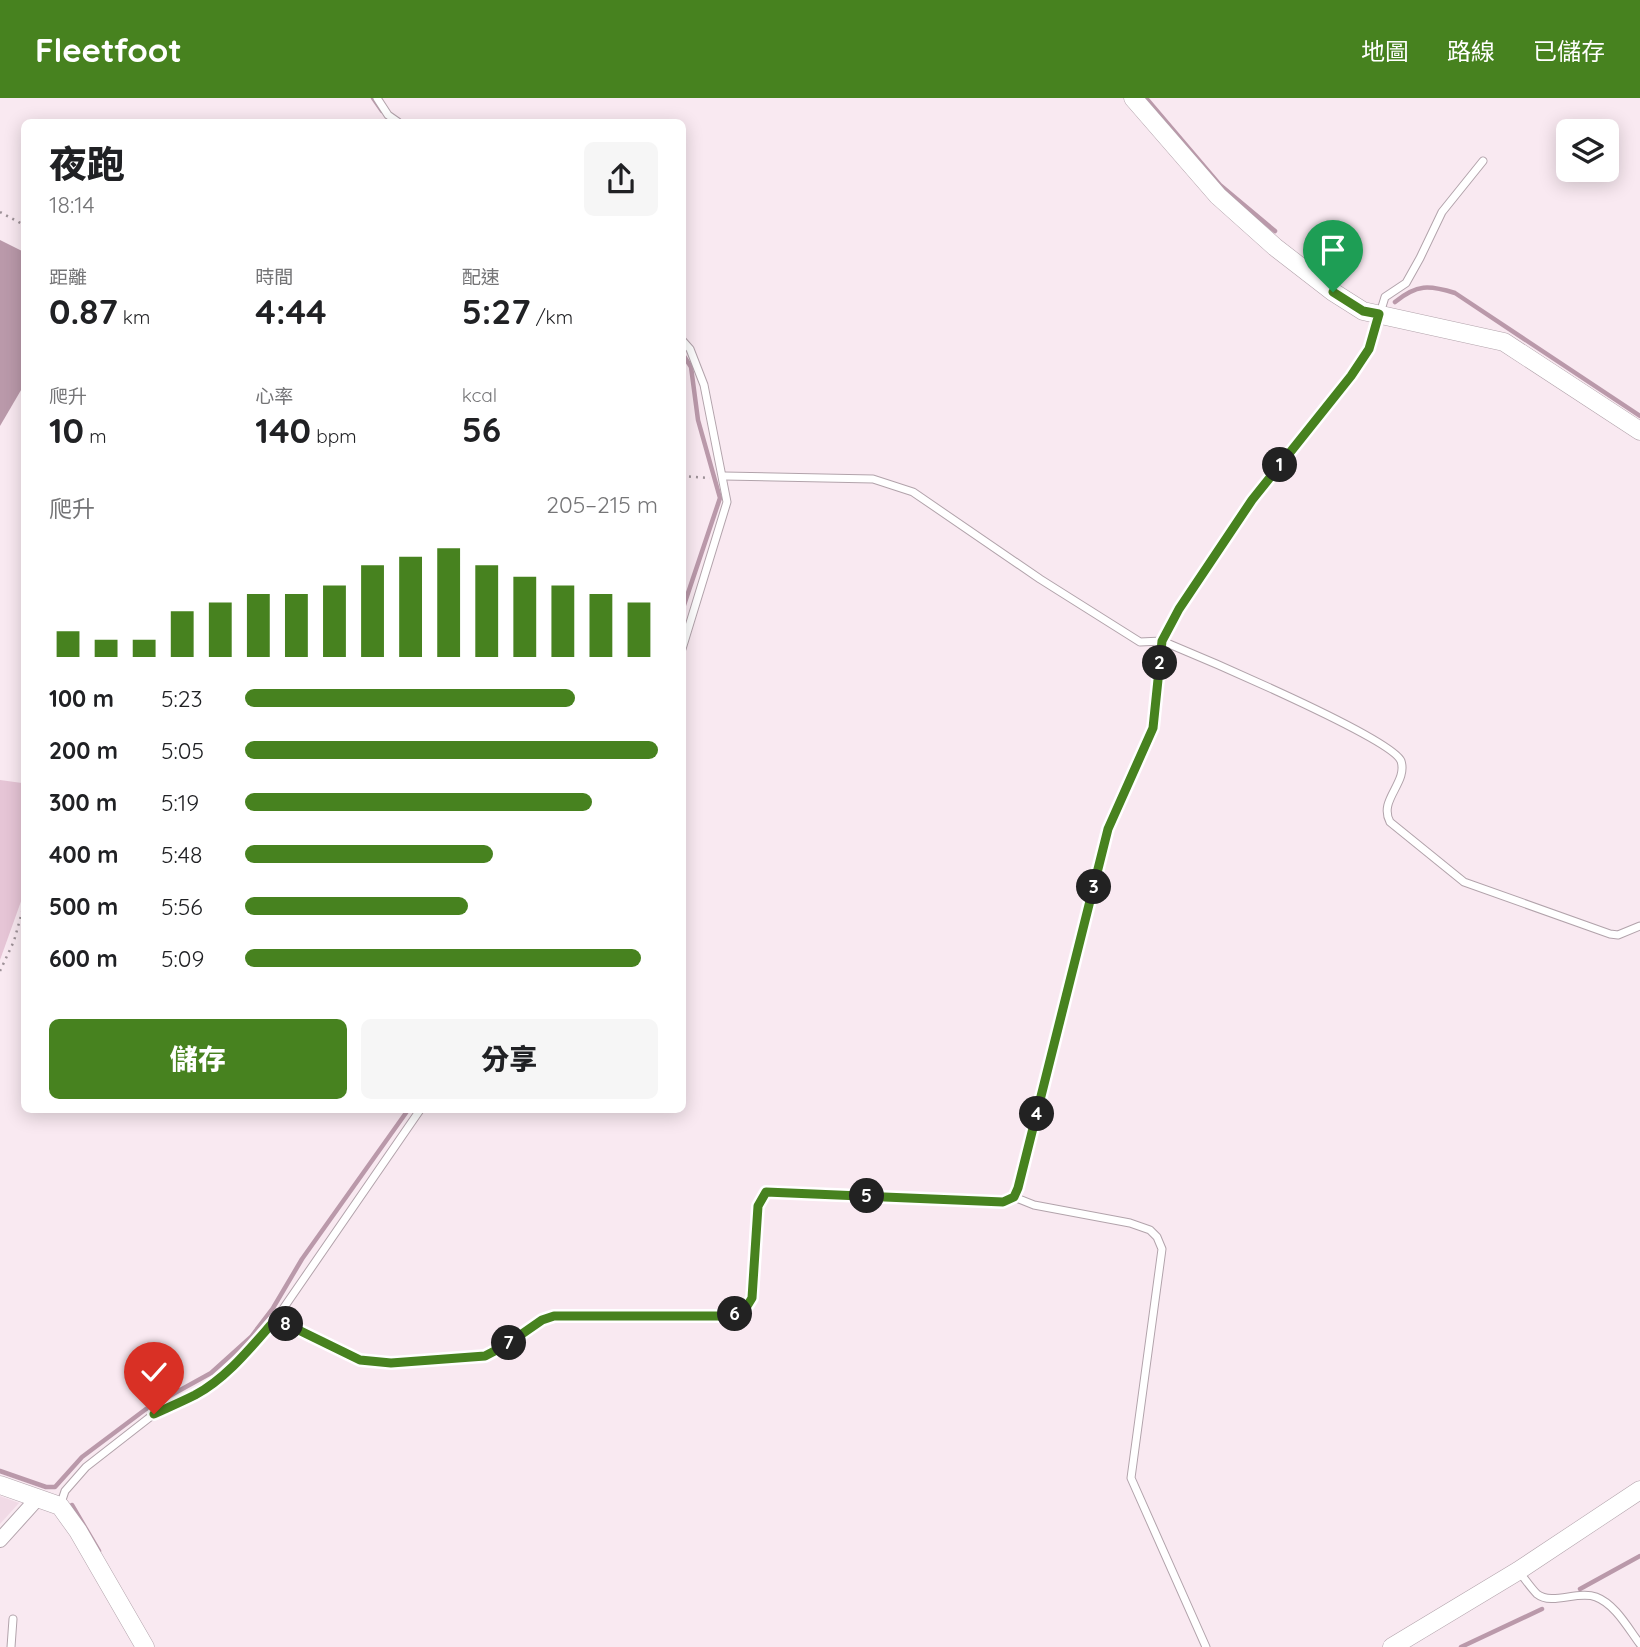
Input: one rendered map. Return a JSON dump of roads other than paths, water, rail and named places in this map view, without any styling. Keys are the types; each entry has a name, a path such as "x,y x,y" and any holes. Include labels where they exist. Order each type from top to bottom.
{"street":[{"path":"1133,98 1218,196 1275,247 1333,292 1363,311 1504,342 1640,431"},
{"path":"0,1485 60,1506 78,1531 145,1647"},
{"path":"1392,1647 1518,1571 1640,1490"},
{"path":"0,1540 37,1499"}],"lane":[{"path":"377,98 394,119"},
{"path":"276,1319 360,1360 391,1363 485,1356 542,1320 554,1316 731,1316 744,1311 752,1298 758,1206 766,1192 1003,1202 1014,1197 1108,829 1153,728 1162,641 1179,609 1252,500 1351,376 1369,349 1385,297 1406,283 1442,212 1483,161"},
{"path":"686,344 704,385 727,502 686,636"},
{"path":"724,476 873,479 913,492 1040,579 1140,642 1162,641 1299,699 1397,755 1402,771 1386,807 1386,816 1464,882 1610,934 1618,935 1640,926"},
{"path":"60,1506 65,1491 86,1467 154,1414 197,1394 247,1353 276,1319 417,1113"},
{"path":"1014,1197 1034,1205 1130,1223 1150,1230 1157,1237 1162,1249 1131,1478 1206,1647"},
{"path":"1518,1571 1538,1595 1549,1598 1583,1594 1598,1597 1618,1614 1640,1644"},
{"path":"11,1647 13,1619"}],"waterway":[{"path":"373,98 382,111"},
{"path":"1146,98 1220,185 1275,231"},
{"path":"1395,302 1417,289 1438,288 1455,293 1640,416"},
{"path":"686,359 691,367 698,420 720,498 686,599"},
{"path":"0,1471 46,1487 55,1487 82,1457 146,1409 211,1373 251,1337 273,1308 302,1259 406,1113"},
{"path":"72,1505 99,1551"},
{"path":"1580,1589 1640,1556"},
{"path":"1461,1647 1542,1609"}]}
